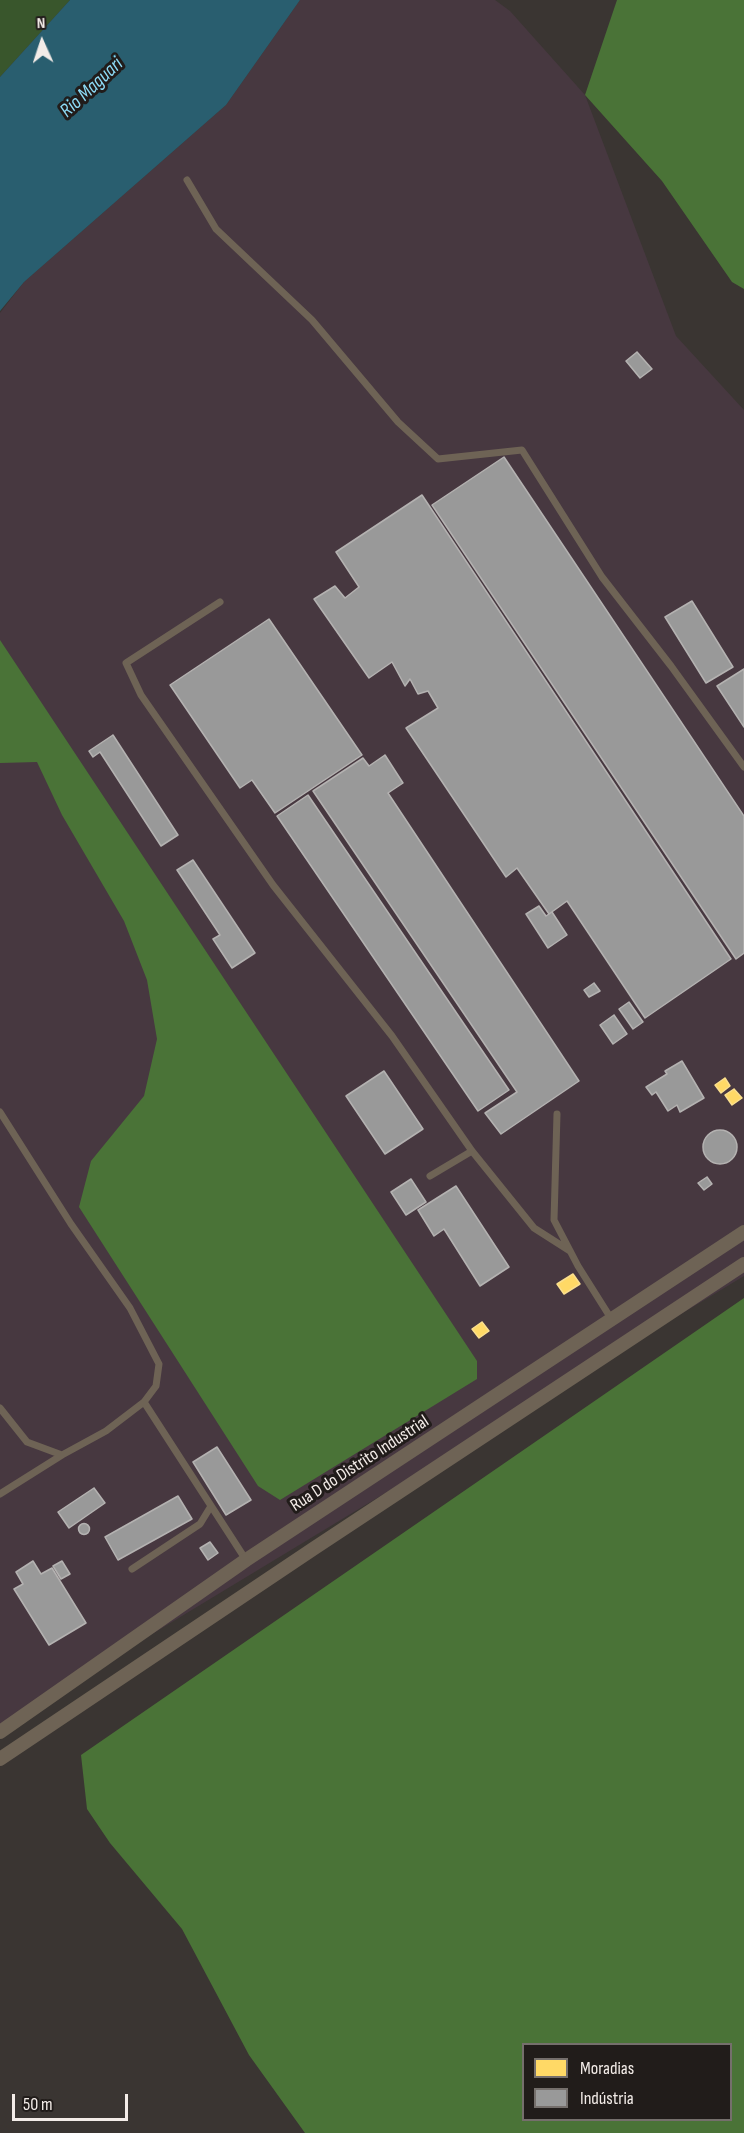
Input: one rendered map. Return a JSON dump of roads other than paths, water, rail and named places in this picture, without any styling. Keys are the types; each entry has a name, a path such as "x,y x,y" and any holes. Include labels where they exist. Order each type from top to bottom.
{"street":[{"name":"Rua D do Distrito Industrial","path":"0,1732 246,1560 744,1232"},
{"path":"0,1760 744,1264"}],"lane":[{"path":"187,180 216,229 312,320 398,422 438,459 522,450 602,577 671,666 744,767"},
{"path":"220,602 126,663 141,695 273,885 392,1036 472,1151 534,1228 570,1251"},
{"path":"0,1112 71,1224 130,1308 159,1364 156,1386 144,1402 106,1431 62,1455 0,1494"},
{"path":"557,1114 554,1220 612,1320"},
{"path":"430,1176 472,1151"},
{"path":"144,1402 246,1560"},
{"path":"0,1408 27,1442 62,1455"},
{"path":"132,1569 200,1524 212,1506"}],"water":[{"name":"Rio Maguari","path":"70,0 300,0 226,105 24,282 0,311 0,77"}]}
